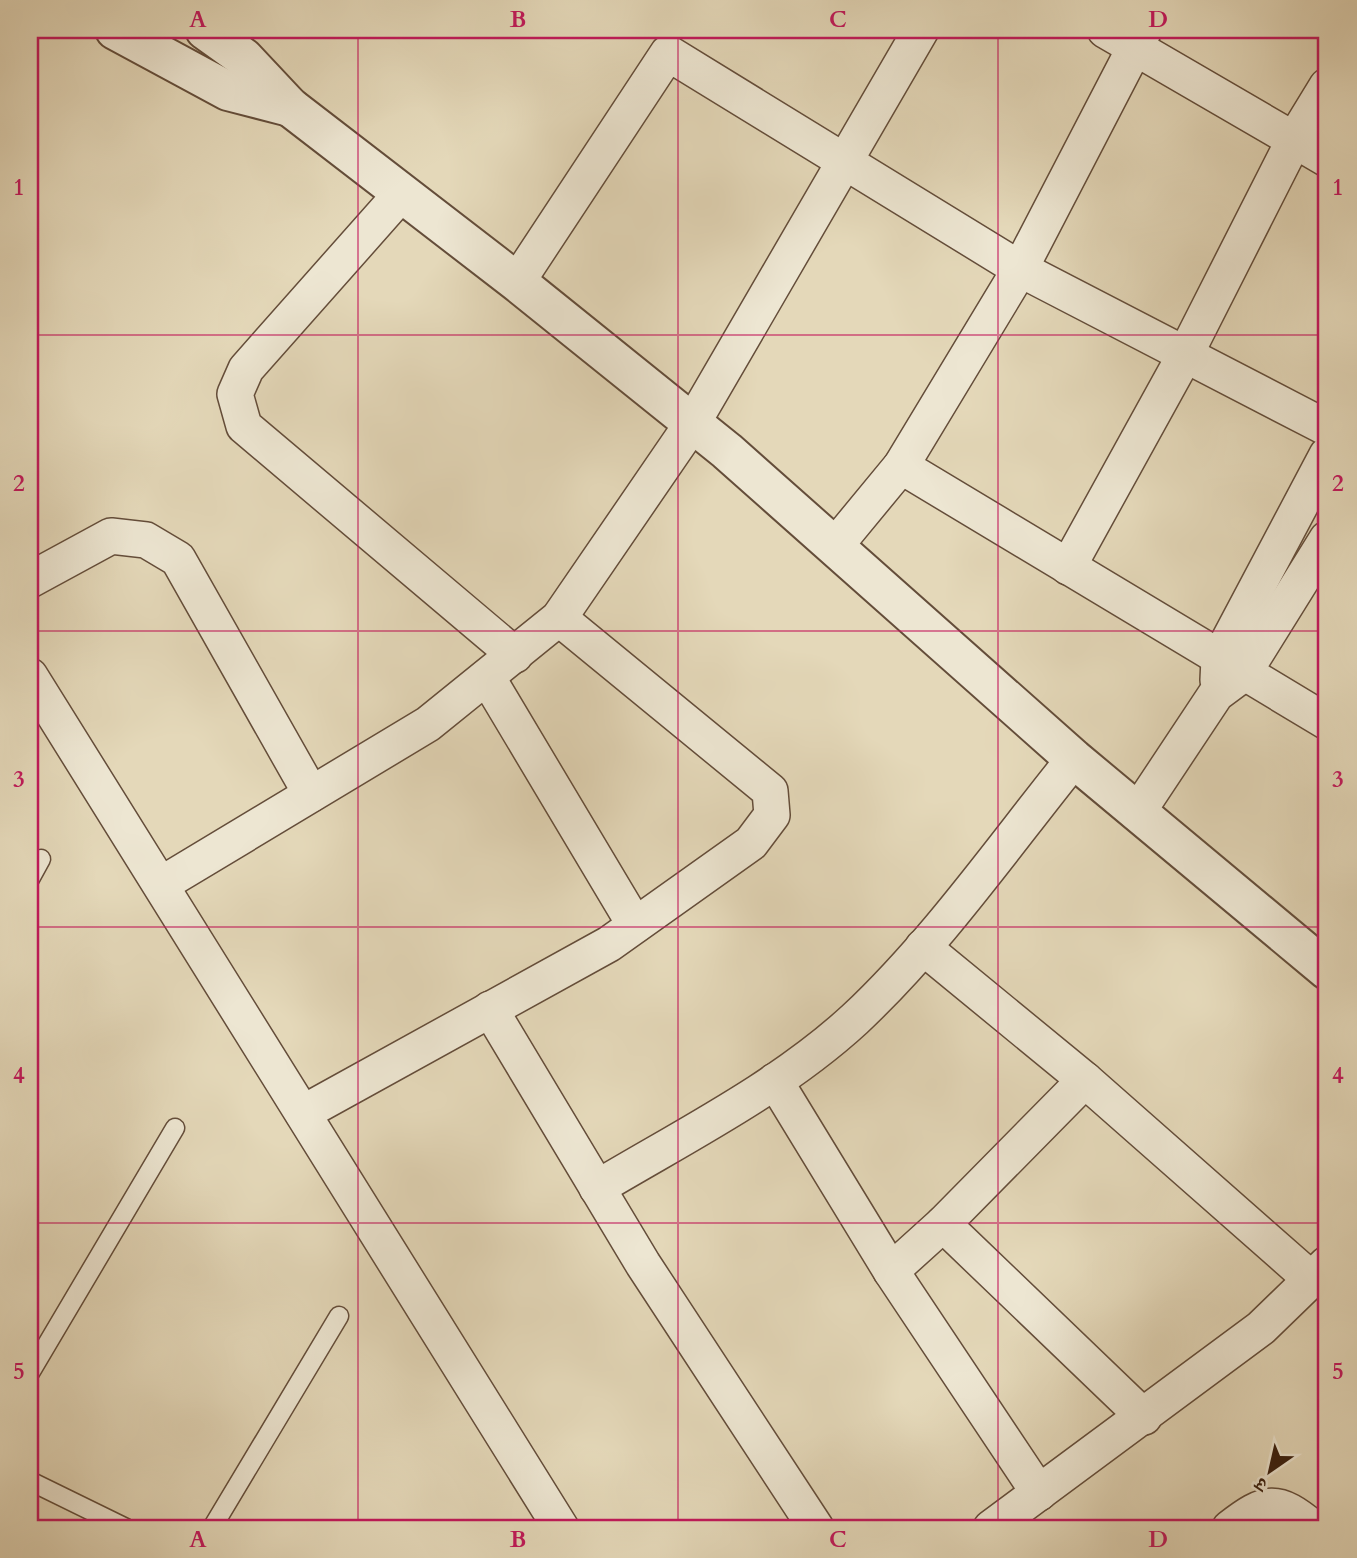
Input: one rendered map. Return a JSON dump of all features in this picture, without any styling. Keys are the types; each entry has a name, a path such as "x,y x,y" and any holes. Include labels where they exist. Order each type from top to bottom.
{"street":[{"path":"115,30 228,91 290,107"},
{"path":"205,30 243,58 290,107 517,282 692,424 835,546 1074,759 1327,970"},
{"path":"162,884 428,724 559,618 692,424 921,30"},
{"path":"835,546 901,466 1020,269 1128,35 1327,159"},
{"path":"517,282 675,42 845,163 1020,269 1327,428"},
{"path":"1068,567 1185,355 1294,140 1327,86"},
{"path":"401,194 246,369 235,394 244,426 515,655"},
{"path":"1226,676 1327,455"},
{"path":"901,466 1068,567 1226,676 1327,722"},
{"path":"30,579 111,536 145,540 178,559 311,794"},
{"path":"1137,813 1226,676 1327,539"},
{"path":"303,1113 609,944 751,843 772,815 770,791 559,618"},
{"path":"30,677 162,884 561,1528"},
{"path":"487,677 635,925"},
{"path":"597,1188 775,1081 854,1020 923,947 1074,759"},
{"path":"923,947 1320,1272 1261,1328 991,1528"},
{"path":"490,1009 643,1264 816,1528"},
{"path":"891,1271 943,1224 1085,1080"},
{"path":"775,1081 891,1271 1039,1493"},
{"path":"943,1224 1144,1417"},
{"path":"1230,1528 1254,1509 1267,1504 1296,1513 1313,1528"}],"lane":[{"path":"30,878 41,859"},
{"path":"30,1373 175,1128"},
{"path":"212,1528 339,1316"},
{"path":"30,1481 126,1528"}]}
